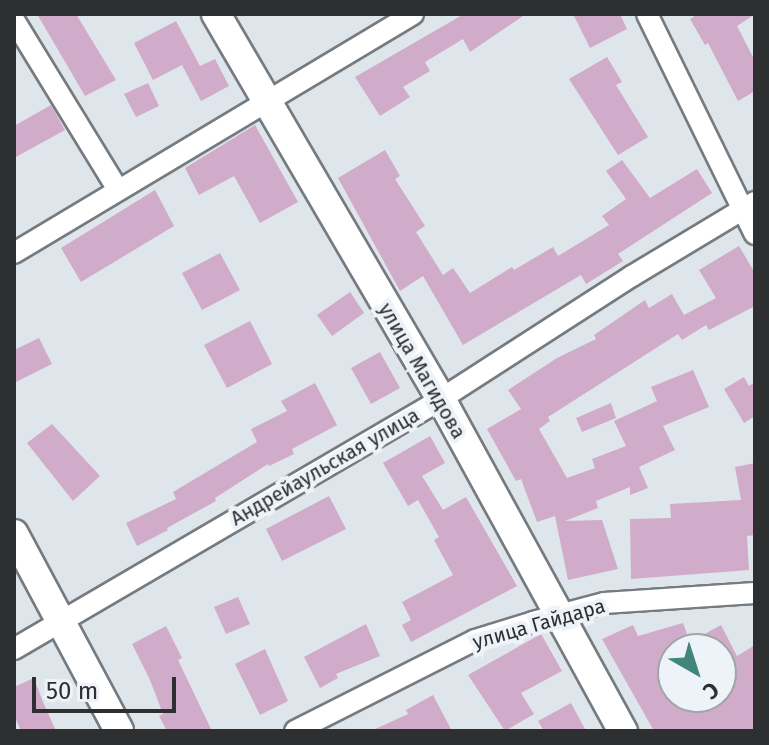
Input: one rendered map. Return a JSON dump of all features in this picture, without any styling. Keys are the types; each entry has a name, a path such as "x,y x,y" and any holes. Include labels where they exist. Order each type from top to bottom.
{"main road":[{"name":"улица Магидова","path":"216,14 441,399 623,731"},
{"path":"14,534 119,731"}],"street":[{"path":"14,253 413,14"},
{"path":"647,14 749,206 755,234"},
{"path":"14,20 118,190"},
{"name":"Андрейаульская улица","path":"14,649 441,399 632,276 749,206"},
{"name":"улица Гайдара","path":"295,731 475,640 604,603 755,593"}],"building":[{"path":"37,14 76,14 116,80 85,96"},
{"path":"464,14 526,14 470,52 463,39 425,62 430,71 403,87 410,97 380,116 355,77"},
{"path":"573,14 620,14 627,29 590,48"},
{"path":"698,14 755,14 737,26 755,61 755,91 738,101 708,43 705,45 690,19"},
{"path":"176,21 200,66 215,59 229,86 201,101 182,65 153,80 134,43"},
{"path":"607,57 622,82 616,85 648,137 618,155 569,79"},
{"path":"148,83 159,106 136,117 124,94"},
{"path":"51,105 65,130 14,158 14,126"},
{"path":"255,125 298,202 260,223 234,176 199,195 185,168"},
{"path":"385,150 400,176 395,179 425,226 416,232 443,275 453,268 470,293 553,247 558,256 609,225 602,216 626,199 606,171 622,160 650,198 697,169 712,193 618,254 623,261 586,284 581,275 463,345 423,276 400,291 338,178"},
{"path":"155,190 174,226 81,282 61,248"},
{"path":"739,246 755,273 755,306 709,330 706,325 682,340 678,334 548,417 550,421 539,429 567,478 595,468 592,459 626,446 614,421 657,401 651,387 693,370 709,407 663,426 675,450 639,467 648,488 630,495 630,487 596,501 598,508 565,521 602,520 618,569 568,580 555,516 537,522 521,479 516,481 487,429 521,409 508,390 557,358 596,339 594,335 645,300 649,308 672,294 684,315 716,298 699,270"},
{"path":"220,253 240,290 202,310 182,273"},
{"path":"350,292 364,313 332,336 317,315"},
{"path":"250,321 272,364 227,388 204,345"},
{"path":"39,338 52,364 14,383 14,350"},
{"path":"380,352 400,388 371,404 351,368"},
{"path":"744,377 749,386 755,382 755,416 744,423 724,389"},
{"path":"315,383 337,425 292,449 294,454 268,464 215,498 216,501 137,546 126,523 176,499 173,492 257,442 251,429 287,411 281,401"},
{"path":"611,403 616,418 582,432 576,418"},
{"path":"52,424 100,476 73,501 27,443"},
{"path":"430,436 445,463 422,476 443,510 466,497 517,586 411,642 402,625 411,620 402,602 453,575 434,540 439,537 418,500 408,506 383,463"},
{"path":"755,463 755,535 747,536 749,570 631,579 630,519 671,518 670,504 741,500 735,467"},
{"path":"329,496 346,529 282,561 266,529"},
{"path":"238,597 250,624 226,634 214,607"},
{"path":"683,623 687,633 657,633 657,713 737,713 737,656 755,645 755,731 654,731 602,639 633,625 638,636"},
{"path":"366,624 380,656 336,674 338,678 320,688 304,657"},
{"path":"721,625 725,633 706,633"},
{"path":"166,626 182,658 178,660 212,731 167,731 159,716 163,714 132,644"},
{"path":"541,634 562,671 521,693 534,714 505,731 468,675"},
{"path":"265,649 288,701 260,715 235,664"},
{"path":"34,678 56,731 21,731 14,715 14,687"},
{"path":"433,695 452,731 371,731 408,714 406,710"},
{"path":"571,703 586,731 544,731 538,721"}]}
